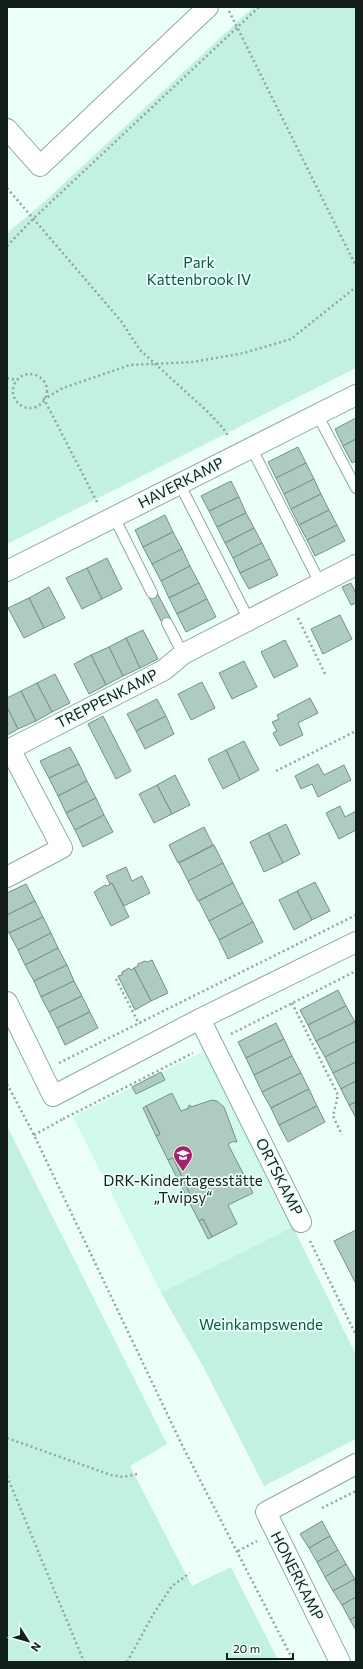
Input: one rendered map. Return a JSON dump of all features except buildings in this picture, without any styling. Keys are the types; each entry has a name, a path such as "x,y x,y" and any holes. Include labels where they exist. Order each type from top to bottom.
{"street":[{"path":"7,129 40,166 208,7"},
{"name":"HAVERKAMP","path":"7,571 356,395"},
{"name":"TREPPENKAMP","path":"7,877 62,848 10,749 164,670 183,654 356,565"},
{"path":"7,1002 53,1096 356,942"},
{"name":"ORTSKAMP","path":"200,1020 301,1222"},
{"name":"HONERKAMP","path":"340,1662 266,1512 356,1464"}],"lane":[{"path":"317,414 356,488"},
{"path":"246,450 320,583"},
{"path":"179,483 249,620"},
{"path":"110,519 152,593"},
{"path":"167,623 183,654"}],"path":[{"path":"227,7 356,266"},
{"path":"7,245 259,7"},
{"path":"7,188 34,218 88,285 121,321 140,350 246,450"},
{"path":"110,519 44,399 46,385 42,379 36,375 29,374 16,380 13,386 15,400 20,405 34,407 40,404 44,399 63,388 130,365 193,362 244,353 291,339 356,287"},
{"path":"7,378 16,380"},
{"path":"289,599 326,676"},
{"path":"276,771 356,731"},
{"path":"41,1072 356,914"},
{"path":"116,979 139,1024"},
{"path":"292,1003 338,1095 333,1116 342,1135"},
{"path":"7,1084 37,1142 182,1444 294,1662"},
{"name":"ORTSKAMP","path":"301,1222 356,1335"},
{"path":"7,1438 111,1476 123,1477 137,1474"},
{"path":"7,1476 84,1662"},
{"path":"127,1662 154,1613 172,1586 190,1573"}],"shaded area":[{"name":"DRK-Kindertagesstätte „Twipsy“","path":"204,1051 293,1227 161,1293 73,1117"}],"green space":[{"name":"Park Kattenbrook IV","path":"253,7 356,7 356,368 7,544 7,233 45,201"},
{"path":"7,1126 167,1444 130,1466 192,1586 231,1567 279,1662 7,1662"},
{"name":"Weinkampswende","path":"293,1227 356,1355 356,1439 264,1486 204,1368 161,1293"}],"place":[{"name":"DRK-Kindertagesstätte „Twipsy“","path":"183,1172"}]}
